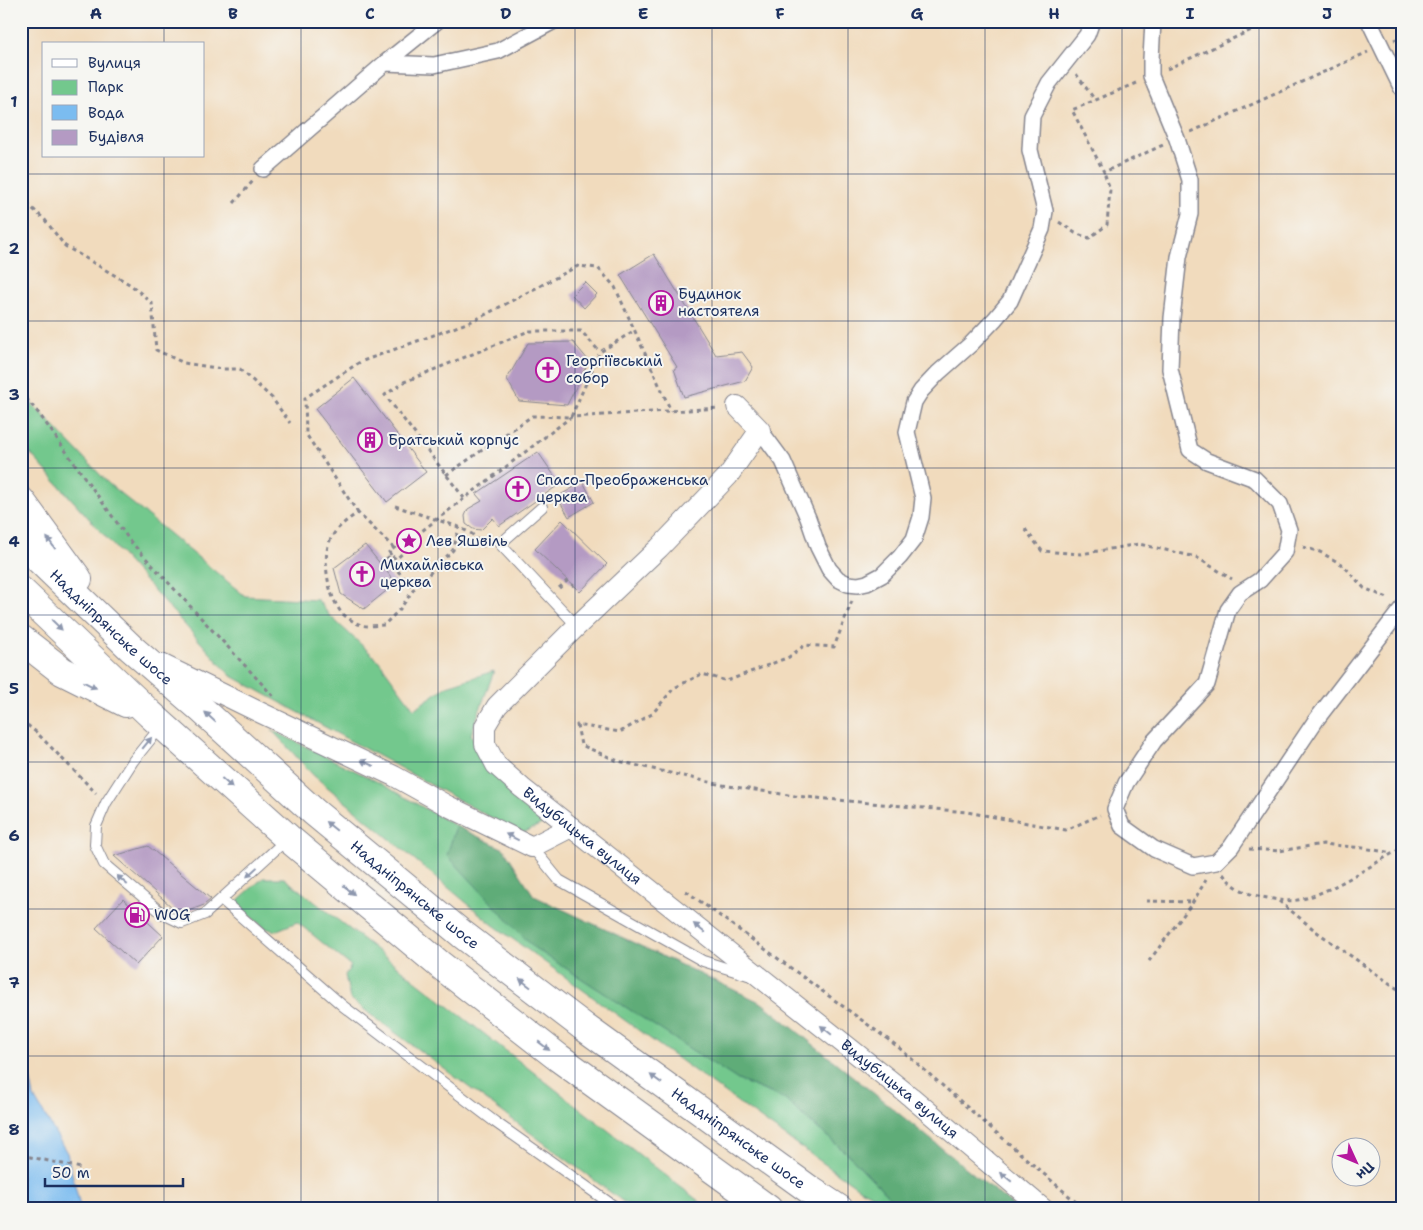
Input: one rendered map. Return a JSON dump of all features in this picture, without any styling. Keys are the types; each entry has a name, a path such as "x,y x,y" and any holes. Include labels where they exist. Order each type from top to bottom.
{"main road":[{"path":"21,501 126,644"},
{"name":"Наддніпрянське шосе","path":"21,542 126,644 199,707 314,812 462,934 584,1028 838,1209"},
{"path":"21,591 156,719 288,838 439,964 559,1058 768,1209"},
{"path":"21,639 62,671 156,719"}],"street":[{"path":"263,169 385,63 437,21"},
{"path":"385,63 434,65 498,51 554,21"},
{"path":"737,406 760,430 783,461 829,569 838,579 848,584 858,585 867,583 882,575 914,539 921,517 923,498 907,432 914,402 921,391 938,373 977,338 1010,301 1042,229 1045,211 1030,150 1032,116 1049,82 1087,35 1092,21"},
{"path":"1153,21 1151,76 1177,138 1190,180 1190,214 1179,256 1172,318 1170,369 1190,450 1207,461 1255,479 1280,504 1289,530 1285,552 1260,580 1240,593 1228,610 1207,684 1154,741 1126,783 1115,809 1122,826 1154,849 1193,866 1216,862 1231,847 1316,720 1398,604"},
{"path":"1369,21 1402,89"},
{"name":"Видубицька вулиця","path":"760,430 728,476 659,548 497,706 485,726 485,744 496,765 571,827 911,1097 1043,1209"},
{"path":"126,644 231,699 394,776 448,806 532,847 571,827"}],"lane":[{"path":"542,507 500,544 577,626"},
{"path":"156,719 106,803 96,826 95,844 104,864 162,914 182,924 205,914 288,838"},
{"path":"532,847 559,880 703,961 761,978"},
{"path":"222,900 343,1006 495,1122 618,1209"}],"path":[{"path":"1045,211 1075,233 1089,238 1107,225 1110,189 1104,172 1072,110 1271,21"},
{"path":"1104,172 1402,37"},
{"path":"1078,76 1095,100"},
{"path":"234,203 263,169"},
{"path":"21,198 45,220 65,246 132,285 152,303 156,350 184,364 223,369 240,369 272,398 290,423"},
{"path":"394,548 358,513 306,434 305,398 360,362 475,320 578,266 598,268 615,287 671,411"},
{"path":"410,540 571,417 600,352 635,330"},
{"path":"464,498 385,395 404,382 529,331 581,331 600,352"},
{"path":"21,392 40,415 130,541 275,698"},
{"path":"446,476 532,416 571,417 737,406"},
{"path":"395,506 459,527 472,534 482,545 492,550"},
{"path":"358,513 347,520 334,533 328,546 325,566 333,599 342,614 361,625 384,625 400,609 414,589 453,550 459,527"},
{"path":"1025,529 1042,551 1081,554 1139,544 1196,557 1248,588"},
{"path":"408,537 410,540 413,544 396,559 389,552 408,537"},
{"path":"1286,542 1320,552 1343,565 1364,588 1398,604"},
{"path":"380,564 392,555"},
{"path":"387,559 414,589"},
{"path":"858,585 834,647 805,645 790,657 727,681 702,674 674,688 652,714 620,732 577,725 582,745 618,761 722,785 795,796 967,812 1066,830 1115,809"},
{"path":"21,720 36,732 106,803"},
{"path":"1231,847 1279,851 1323,844 1393,853"},
{"path":"1149,961 1193,902 1216,862 1228,882 1250,894 1278,901 1302,899 1340,884 1402,848"},
{"path":"683,889 897,1046 1084,1209"},
{"path":"1146,901 1193,902"},
{"path":"1278,901 1317,932 1402,992"},
{"path":"21,1155 81,1168"}],"green space":[{"path":"21,392 109,484 245,596 318,600 329,615 379,661 414,709 447,686 494,671 471,734 485,767 541,811 544,823 521,834 230,675 21,443"},
{"path":"272,730 378,782 456,826 448,856 738,1080 783,1098 852,1158 901,1209 860,1189 492,924 313,775"},
{"path":"456,826 504,849 534,896 762,1003 1017,1209 901,1209 852,1158 783,1098 738,1080 533,947 447,855"},
{"path":"263,878 284,878 709,1209 633,1209 350,999 345,975 351,966 297,922 275,931 265,928 237,906 239,899"}],"water":[{"path":"21,1033 34,1097 67,1153 80,1206 79,1209 21,1209"}],"building":[{"path":"654,254 716,355 742,352 753,367 745,381 684,397 674,369 677,367 620,275"},
{"path":"585,282 597,294 584,308 572,295"},
{"name":"Георгіївський собор","path":"573,342 589,361 567,405 519,401 507,379 528,343"},
{"name":"Братський корпус","path":"354,378 426,472 387,502 315,409"},
{"name":"Спасо-Преображенська церква","path":"538,452 560,484 499,526 493,518 481,530 473,529 466,524 465,516 468,509 482,501 476,494"},
{"path":"583,482 594,502 569,517 557,497"},
{"path":"562,520 607,564 580,592 535,549"},
{"name":"Михайлівська церква","path":"365,545 396,583 364,609 341,594 334,568"},
{"path":"148,846 211,899 204,905 180,914 114,856"},
{"path":"123,899 163,936 136,965 96,928"}],"place":[{"name":"Будинок настоятеля","path":"661,303"},
{"name":"Георгіївський собор","path":"548,370"},
{"name":"Братський корпус","path":"370,440"},
{"name":"Спасо-Преображенська церква","path":"518,489"},
{"name":"Лев Яшвіль","path":"409,541"},
{"name":"Михайлівська церква","path":"362,574"},
{"name":"WOG","path":"137,915"}]}
